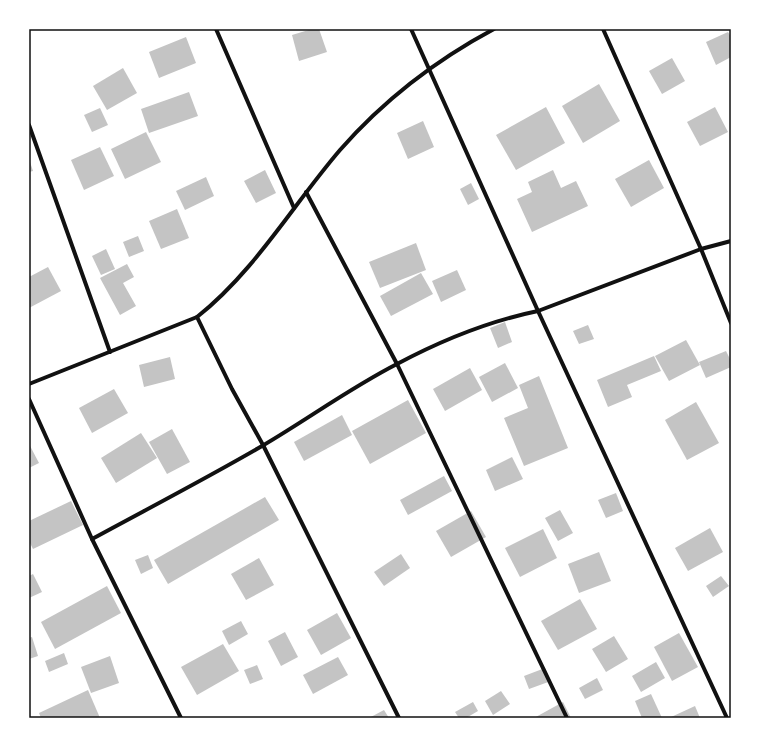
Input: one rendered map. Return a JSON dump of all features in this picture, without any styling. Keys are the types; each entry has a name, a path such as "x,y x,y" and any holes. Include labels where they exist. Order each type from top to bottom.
{"street":[{"path":"216,29 294,208"},
{"path":"411,29 538,311 726,718"},
{"path":"29,384 197,317 215,303 234,284 341,149 384,105 429,68 494,29"},
{"path":"603,29 701,249 731,323"},
{"path":"29,125 110,352"},
{"path":"306,192 397,364 567,718"},
{"path":"92,538 263,445 397,364 458,335 511,316 538,311 701,249 731,241"},
{"path":"197,317 232,388 263,445 399,718"},
{"path":"29,398 92,538 180,718"}],"building":[{"path":"312,29 319,29 327,52 299,61 292,35"},
{"path":"728,32 731,37 731,57 716,65 706,42"},
{"path":"186,37 196,63 159,78 149,52"},
{"path":"672,58 685,81 662,94 649,71"},
{"path":"123,68 137,93 107,110 93,86"},
{"path":"599,84 620,121 583,143 562,106"},
{"path":"189,92 198,116 149,133 141,109"},
{"path":"546,107 565,143 516,170 496,135"},
{"path":"715,107 728,132 700,146 687,122"},
{"path":"100,108 108,125 92,132 84,115"},
{"path":"423,121 434,147 408,159 397,133"},
{"path":"146,132 161,162 125,179 111,149"},
{"path":"100,147 114,176 84,190 71,160"},
{"path":"29,159 33,171 29,172"},
{"path":"649,160 664,188 631,207 615,179"},
{"path":"265,170 276,193 256,203 244,181"},
{"path":"553,170 561,188 576,181 588,206 532,232 517,199 532,192 528,182"},
{"path":"206,177 214,196 185,210 176,191"},
{"path":"471,183 479,199 468,205 460,189"},
{"path":"177,209 189,238 161,249 149,221"},
{"path":"138,236 144,251 129,257 123,242"},
{"path":"416,243 426,270 380,288 369,262"},
{"path":"106,249 115,269 101,275 92,256"},
{"path":"127,264 134,277 123,283 136,306 120,315 100,278"},
{"path":"48,267 61,291 29,308 29,277"},
{"path":"457,270 466,290 441,302 432,281"},
{"path":"421,273 433,294 391,316 380,296"},
{"path":"505,322 512,342 498,348 490,328"},
{"path":"588,325 594,339 579,344 573,331"},
{"path":"686,340 700,365 669,381 655,356"},
{"path":"726,351 731,361 731,367 706,378 699,362"},
{"path":"654,356 661,371 627,385 632,397 608,407 597,380"},
{"path":"170,357 175,379 144,387 139,365"},
{"path":"505,363 518,388 492,402 479,377"},
{"path":"470,368 482,390 445,411 433,389"},
{"path":"539,376 568,448 524,466 504,418 528,408 519,385"},
{"path":"114,389 128,413 92,433 79,408"},
{"path":"408,400 426,433 370,464 352,431"},
{"path":"696,402 719,443 687,460 665,420"},
{"path":"342,415 352,435 304,461 294,442"},
{"path":"172,429 190,462 167,474 149,442"},
{"path":"141,433 157,458 116,483 101,458"},
{"path":"29,444 39,463 29,468"},
{"path":"512,457 523,479 495,491 486,470"},
{"path":"444,476 452,491 408,515 400,500"},
{"path":"616,493 623,511 606,518 598,500"},
{"path":"265,497 279,520 168,584 154,560"},
{"path":"71,501 83,525 33,549 29,541 29,521"},
{"path":"560,510 573,533 558,541 545,518"},
{"path":"471,511 486,537 451,557 436,531"},
{"path":"710,528 723,552 688,571 675,548"},
{"path":"543,529 557,558 520,577 505,548"},
{"path":"599,552 611,581 579,593 568,564"},
{"path":"401,554 410,568 384,586 374,572"},
{"path":"148,555 153,568 141,574 135,560"},
{"path":"259,558 274,585 246,600 231,574"},
{"path":"33,574 42,592 29,598 29,576"},
{"path":"721,576 729,586 713,597 706,586"},
{"path":"107,586 121,613 55,649 41,622"},
{"path":"580,599 597,629 558,650 541,621"},
{"path":"337,613 351,638 321,655 307,630"},
{"path":"241,621 248,634 229,645 222,631"},
{"path":"285,632 298,657 281,666 268,641"},
{"path":"679,633 698,667 672,681 654,647"},
{"path":"614,636 628,659 606,672 592,649"},
{"path":"32,637 38,656 29,659 29,638"},
{"path":"223,644 239,671 197,695 181,667"},
{"path":"64,653 68,664 49,672 45,661"},
{"path":"110,656 119,683 91,693 81,667"},
{"path":"338,657 348,675 313,694 303,675"},
{"path":"656,662 665,678 641,692 632,676"},
{"path":"257,665 263,679 250,684 244,670"},
{"path":"545,668 551,681 529,689 524,676"},
{"path":"597,678 603,690 585,699 579,688"},
{"path":"88,690 100,718 41,718 39,713"},
{"path":"501,691 510,704 493,715 485,701"},
{"path":"651,694 662,718 642,718 635,701"},
{"path":"473,702 478,711 466,718 459,718 455,712"},
{"path":"563,702 571,718 534,718"},
{"path":"695,706 700,718 669,718"},
{"path":"384,710 389,718 369,718"}]}
